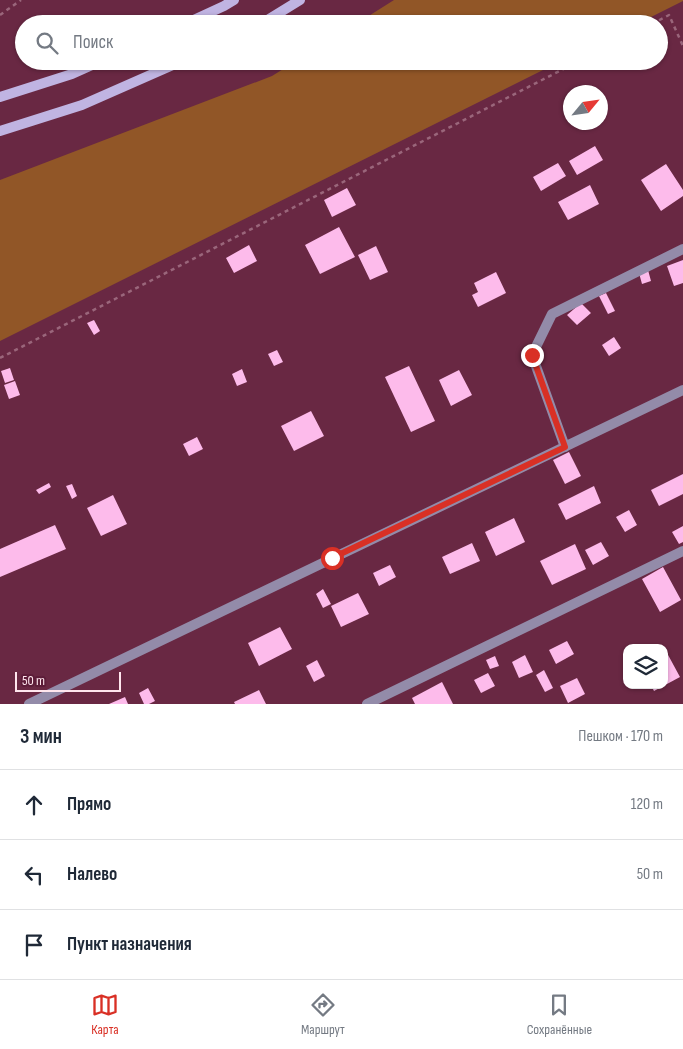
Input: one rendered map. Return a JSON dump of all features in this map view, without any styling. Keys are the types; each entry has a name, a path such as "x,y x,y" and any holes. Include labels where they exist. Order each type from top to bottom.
{"main road":[{"path":"204,15 234,0"},
{"path":"276,15 300,0"},
{"path":"0,96 81,70"},
{"path":"0,131 82,105 162,70"}],"street":[{"path":"565,447 532,355 552,314 683,248"},
{"path":"29,704 683,390"},
{"path":"367,704 683,551"}],"path":[{"path":"0,15 21,0"},
{"path":"668,16 683,46"},
{"path":"0,358 560,70"}],"shaded area":[{"path":"394,0 683,0 655,15 370,15"},
{"path":"282,70 543,70 0,341 0,180 272,76"}],"building":[{"path":"595,146 603,160 577,175 569,161"},
{"path":"558,163 566,176 541,191 533,177"},
{"path":"666,164 683,190 683,196 661,211 641,180"},
{"path":"590,185 599,204 568,220 558,202"},
{"path":"347,188 356,205 332,217 324,200"},
{"path":"339,227 355,257 320,274 305,245"},
{"path":"249,245 257,261 234,273 226,258"},
{"path":"376,246 388,272 370,280 358,255"},
{"path":"683,260 683,283 674,286 667,266"},
{"path":"648,270 651,281 642,284 639,273"},
{"path":"496,272 506,293 478,307 472,295 478,292 474,283"},
{"path":"606,293 615,311 608,314 599,296"},
{"path":"581,303 591,313 577,325 567,315"},
{"path":"94,320 100,331 94,335 87,323"},
{"path":"614,337 621,348 609,356 602,345"},
{"path":"277,350 283,362 274,366 268,354"},
{"path":"409,366 435,421 411,432 385,377"},
{"path":"10,368 14,380 5,383 1,371"},
{"path":"242,369 247,382 237,386 232,374"},
{"path":"459,370 472,395 451,406 439,380"},
{"path":"15,381 20,395 9,399 4,385"},
{"path":"311,411 324,436 294,451 281,426"},
{"path":"197,437 203,449 189,456 183,444"},
{"path":"569,452 581,476 565,484 553,460"},
{"path":"683,474 683,494 659,506 651,490"},
{"path":"49,483 51,487 39,494 36,490"},
{"path":"72,484 77,496 72,499 66,486"},
{"path":"594,486 601,503 566,520 558,504"},
{"path":"113,495 127,524 101,536 87,508"},
{"path":"629,510 637,525 625,532 616,517"},
{"path":"514,518 525,542 496,556 485,532"},
{"path":"55,525 66,549 0,577 0,549"},
{"path":"683,526 683,542 679,544 672,532"},
{"path":"601,542 609,556 593,565 585,550"},
{"path":"472,543 480,561 450,574 442,557"},
{"path":"575,544 586,569 552,585 540,561"},
{"path":"390,565 396,577 379,586 373,573"},
{"path":"663,567 681,600 660,612 642,579"},
{"path":"323,589 331,604 323,608 316,594"},
{"path":"358,593 369,614 341,627 331,606"},
{"path":"280,627 292,649 259,666 248,643"},
{"path":"567,641 574,654 556,664 549,650"},
{"path":"525,655 533,672 519,678 512,662"},
{"path":"668,655 680,677 668,683"},
{"path":"495,656 499,666 490,669 486,660"},
{"path":"317,660 325,676 314,682 306,666"},
{"path":"544,670 553,688 545,692 536,675"},
{"path":"488,673 495,686 481,693 474,680"},
{"path":"577,678 585,694 568,703 560,686"},
{"path":"442,682 453,704 415,704 412,698"},
{"path":"148,688 155,701 144,704 139,693"},
{"path":"259,690 266,704 235,704 234,702"},
{"path":"125,697 128,704 109,704"}],"route":[{"path":"332,558 565,447 532,355"}]}
